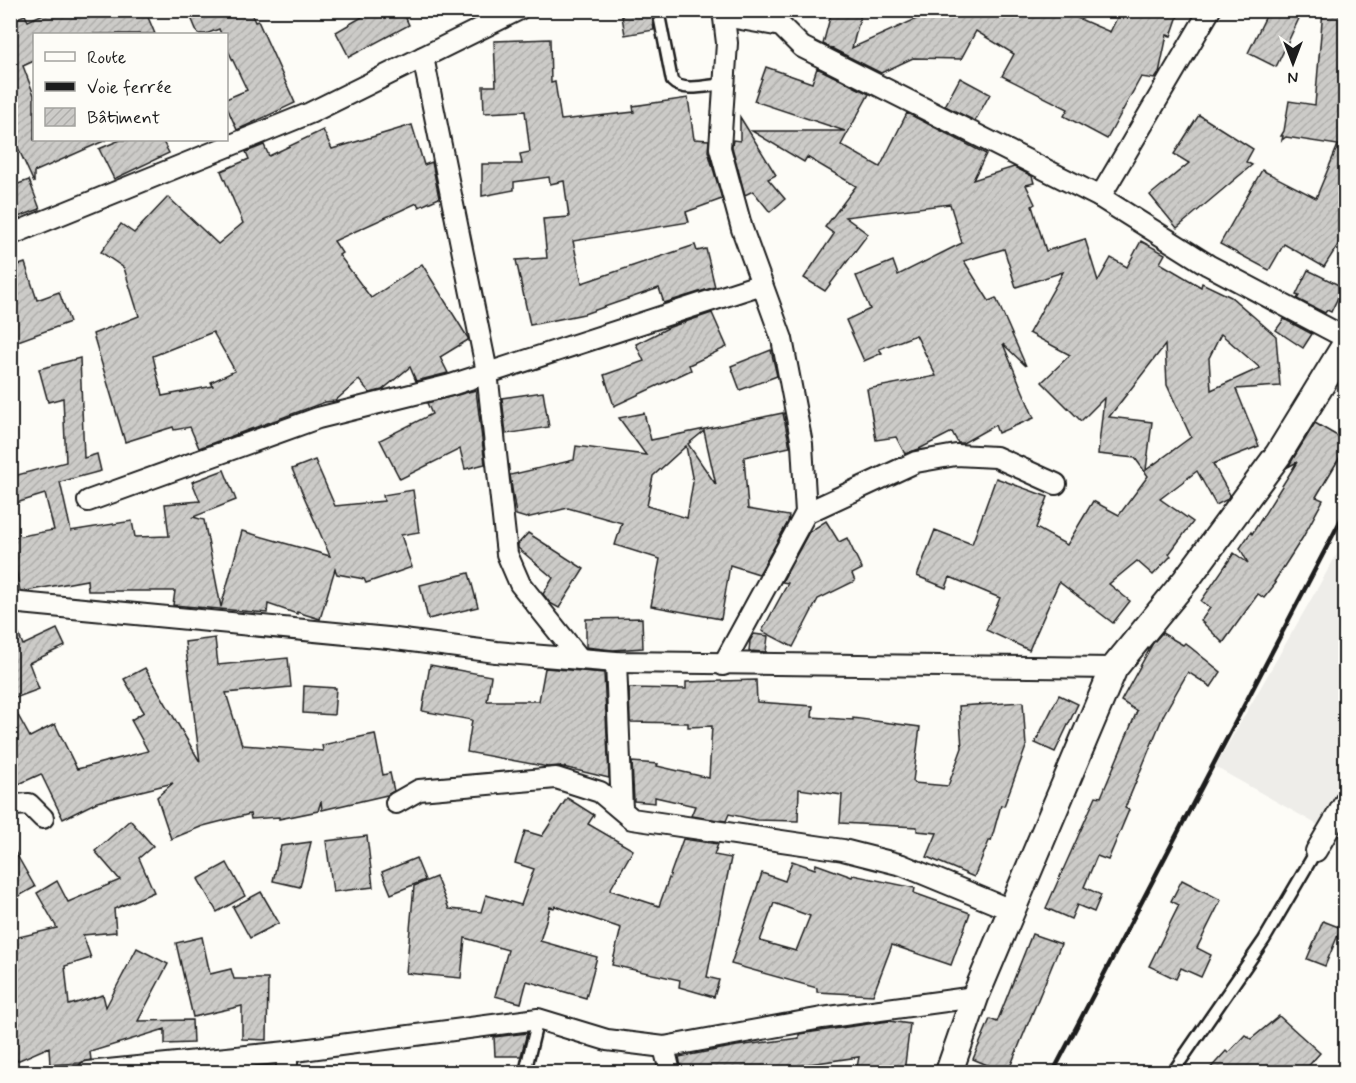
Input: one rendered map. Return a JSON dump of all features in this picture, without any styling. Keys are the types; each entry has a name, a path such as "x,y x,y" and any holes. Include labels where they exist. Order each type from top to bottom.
{"street":[{"path":"10,235 310,113 518,10"},
{"path":"1100,197 1210,11"},
{"path":"723,665 806,513 802,444 782,339 742,229 720,148 727,43 723,13 781,26 802,47 1100,197 1208,265 1346,338"},
{"path":"423,57 487,372 507,554 520,584 580,659"},
{"path":"88,501 318,418 451,385 762,284"},
{"path":"949,1072 975,997 1114,668 1186,580 1278,454 1346,344"},
{"path":"806,513 916,462 956,455 996,457 1056,484"},
{"path":"10,602 376,637 496,652 616,662 1114,668"},
{"path":"616,662 622,810"},
{"path":"396,803 419,790 556,778 600,792 633,819 843,850 902,865 1011,910"},
{"path":"1316,851 1346,800"},
{"path":"10,808 15,805 29,804 43,818"},
{"path":"88,1072 287,1052 538,1019 607,1040 664,1047 822,1018 975,997"},
{"path":"664,1047 670,1072"},
{"path":"287,1052 287,1072"}],"lane":[{"path":"657,10 674,84 682,87 724,84"},
{"path":"1173,1072 1263,940 1316,851"},
{"path":"525,1072 538,1019"}],"shaded area":[{"path":"1345,540 1345,809 1332,833 1215,767"}],"building":[{"path":"52,10 145,10 155,33 33,33 33,61 23,66 33,92 33,141 104,141 34,172 34,183 10,130 10,21 25,15 28,21"},
{"path":"188,10 262,10 252,15 255,22 258,21 295,103 237,130 228,110 228,98 247,90 228,50 228,33 221,33 219,29 209,33 198,33"},
{"path":"374,10 402,10 409,25 349,57 336,32"},
{"path":"621,10 651,10 654,30 625,35"},
{"path":"832,10 862,10 852,48 936,10 1080,10 1075,17 1110,32 1121,10 1180,10 1171,36 1167,35 1159,73 1155,79 1141,77 1107,139 1064,116 1068,109 1002,76 1014,54 976,31 961,59 913,58 881,73 823,44"},
{"path":"1269,10 1303,10 1276,67 1248,53"},
{"path":"1323,10 1329,10 1346,19 1346,232 1324,267 1284,244 1269,270 1220,244 1262,170 1316,198 1338,145 1286,137 1282,140 1283,136 1281,136 1284,131 1289,101 1315,105"},
{"path":"550,39 551,83 555,82 561,120 634,112 633,106 688,98 694,139 709,140 708,151 722,199 686,212 689,222 573,241 582,283 695,245 697,251 706,249 715,287 664,303 659,288 584,314 530,325 516,260 547,258 543,219 569,217 564,181 550,184 549,177 514,182 514,190 482,196 482,164 522,164 520,154 530,152 525,111 484,113 483,86 496,86 494,41"},
{"path":"766,67 812,83 817,68 869,94 841,145 880,167 907,113 986,154 973,180 1014,167 1032,176 1034,183 1026,185 1035,204 1032,206 1046,251 1085,239 1098,281 1111,258 1127,267 1141,241 1165,254 1160,263 1201,287 1202,283 1231,297 1276,336 1280,386 1236,389 1259,446 1213,464 1230,495 1226,500 1216,505 1197,471 1160,499 1193,522 1169,554 1171,556 1153,575 1137,561 1109,584 1130,601 1113,623 1059,582 1029,650 986,630 1000,598 950,577 946,588 917,576 935,530 972,544 996,478 1048,497 1036,528 1067,545 1093,501 1119,515 1148,476 1135,458 1098,454 1104,398 1081,421 1042,382 1070,355 1029,333 1063,272 1016,287 1004,249 964,261 989,301 996,298 1026,366 1003,344 1034,418 998,433 995,425 963,443 958,443 952,432 905,454 896,437 876,440 867,389 936,376 916,335 879,349 882,353 864,361 846,320 870,309 856,276 893,261 898,275 962,243 950,204 845,217 868,234 825,291 804,278 834,234 825,227 856,186 807,157 804,162 752,131 845,131 754,101","holes":["1221,334 1260,368 1211,390 1209,358","1165,345 1167,385 1191,437 1146,470 1152,422 1109,417"]},
{"path":"960,78 990,94 975,121 945,106"},
{"path":"1199,115 1253,149 1246,162 1252,165 1177,228 1150,195 1189,163 1174,154"},
{"path":"740,117 776,175 768,179 785,199 770,212 753,191 745,195 732,147 733,140 740,141"},
{"path":"412,125 424,165 432,162 439,198 419,207 417,203 334,241 342,253 339,255 371,298 422,264 468,338 440,357 448,373 416,381 410,367 382,390 370,393 359,380 335,401 325,402 199,448 190,427 174,430 173,427 125,442 93,334 139,316 124,268 101,252 121,224 134,233 168,197 218,244 243,223 221,171 249,159 246,152 264,145 269,156 323,130 332,149","holes":["213,332 235,371 211,382 213,386 162,396 153,356"]},
{"path":"118,141 163,141 169,153 114,179 99,149"},
{"path":"29,180 40,209 10,220 10,187"},
{"path":"25,263 37,300 59,292 70,322 10,344 10,268"},
{"path":"1308,270 1343,287 1331,312 1327,310 1325,313 1297,299 1299,296 1296,295"},
{"path":"712,313 727,347 689,365 691,370 614,406 604,375 644,361 636,344 670,327"},
{"path":"1284,319 1312,334 1303,348 1276,330"},
{"path":"771,350 777,376 740,390 731,366"},
{"path":"80,358 84,458 97,454 101,471 60,482 71,531 132,521 135,537 169,536 165,504 200,501 192,482 224,470 236,500 193,517 204,520 221,607 242,531 330,556 292,469 315,460 335,506 384,501 383,495 413,490 419,532 401,535 412,567 366,583 364,579 337,574 335,569 320,619 268,604 267,613 173,605 175,591 88,591 87,580 20,591 10,538 54,530 45,494 10,505 10,477 66,462 63,398 48,402 39,369"},
{"path":"476,390 485,464 465,469 460,449 400,479 380,440 432,414 427,403"},
{"path":"543,392 549,427 506,434 502,398"},
{"path":"644,413 651,440 783,413 790,447 744,457 748,509 789,516 788,522 759,574 730,565 721,619 651,606 660,559 615,545 622,523 568,508 526,518 516,515 510,475 574,460 576,446 646,455 619,418","holes":["704,431 716,485 688,444","686,446 693,482 687,518 647,506 653,476"]},
{"path":"1315,423 1346,441 1346,447 1316,497 1323,500 1303,537 1274,582 1276,583 1264,598 1258,594 1223,643 1201,621 1210,608 1201,601 1234,553 1248,563 1240,548 1251,532 1252,534 1297,462 1288,467"},
{"path":"826,521 839,542 847,538 862,569 852,574 855,581 818,599 793,647 762,631 788,583 782,582 809,532"},
{"path":"528,533 584,569 559,608 550,603 543,594 553,578 518,548 518,544"},
{"path":"469,573 478,607 428,619 420,585"},
{"path":"10,618 12,618 23,645 57,629 65,646 29,663 39,689 10,700"},
{"path":"642,618 643,648 613,650 586,647 586,619"},
{"path":"1162,633 1183,645 1185,643 1221,672 1211,687 1188,672 1164,714 1125,808 1129,810 1108,860 1097,856 1084,887 1101,895 1094,912 1077,905 1071,919 1046,908 1096,796 1101,797 1137,711 1121,701 1153,643"},
{"path":"754,634 768,636 766,652 749,651 750,641"},
{"path":"215,638 218,665 288,658 291,687 226,693 242,745 323,751 322,745 375,734 383,775 390,773 394,791 387,795 322,810 321,801 318,811 279,819 279,817 251,819 250,814 203,826 171,839 157,797 173,783 97,802 63,819 41,774 10,788 10,701 30,737 55,724 77,769 148,751 131,720 144,712 124,679 145,668 200,762 185,642"},
{"path":"430,665 491,676 487,701 539,701 545,668 604,673 609,778 559,766 548,767 467,752 472,720 422,711"},
{"path":"756,680 757,702 813,706 812,717 853,720 853,718 920,727 913,781 914,783 948,786 962,748 959,706 1023,702 1026,747 1004,806 1001,805 991,841 989,841 974,877 927,857 937,833 917,831 917,827 840,823 842,795 799,789 798,821 756,820 729,814 726,821 691,816 695,806 655,797 655,803 634,801 632,762 658,764 657,766 709,778 712,726 688,727 688,723 630,722 629,688 686,689 686,682"},
{"path":"304,686 336,688 334,715 303,713"},
{"path":"1059,695 1078,704 1055,752 1035,743"},
{"path":"567,798 594,815 588,824 633,850 610,890 659,906 683,839 718,844 714,855 731,858 707,977 719,980 714,997 679,987 680,980 612,965 621,928 555,906 550,907 540,941 597,957 586,998 527,981 521,1003 495,996 508,950 465,938 461,978 406,973 414,886 436,877 449,909 481,912 486,895 521,905 534,869 515,863 525,831 542,836"},
{"path":"130,820 153,846 139,858 154,892 114,909 116,932 83,935 91,958 65,966 69,1005 103,995 106,1007 137,948 168,964 138,1021 192,1020 193,1043 165,1044 165,1029 90,1052 91,1060 80,1063 50,1065 49,1047 17,1061 10,1045 10,939 57,928 37,893 57,881 68,902 120,880 95,851"},
{"path":"367,836 373,887 333,892 326,841"},
{"path":"311,842 300,887 273,881 281,846"},
{"path":"10,843 35,887 10,901"},
{"path":"416,858 425,880 391,894 382,872"},
{"path":"792,861 815,869 816,864 852,877 853,875 915,888 914,893 970,913 951,965 892,945 873,995 817,992 817,988 731,964 762,873 785,881","holes":["774,903 810,916 796,951 760,941"]},
{"path":"227,863 245,896 217,912 198,879"},
{"path":"1182,880 1221,900 1197,948 1211,955 1201,977 1181,968 1176,979 1149,966 1179,905 1171,901"},
{"path":"261,892 279,923 250,938 233,907"},
{"path":"1323,921 1341,928 1325,966 1307,959"},
{"path":"1032,934 1061,944 1008,1072 1004,1072 973,1059 990,1019 997,1022"},
{"path":"202,937 210,974 231,969 234,979 268,979 267,1040 242,1039 242,1006 193,1017 176,943"},
{"path":"1279,1016 1320,1053 1303,1072 1207,1072 1245,1035 1251,1039"},
{"path":"889,1021 910,1024 904,1072 856,1072 859,1057 789,1067 790,1072 682,1072 679,1057 799,1038 799,1034"},
{"path":"527,1033 521,1056 495,1056 494,1037"}],"railway":[{"path":"1053,1072 1346,510"}]}
